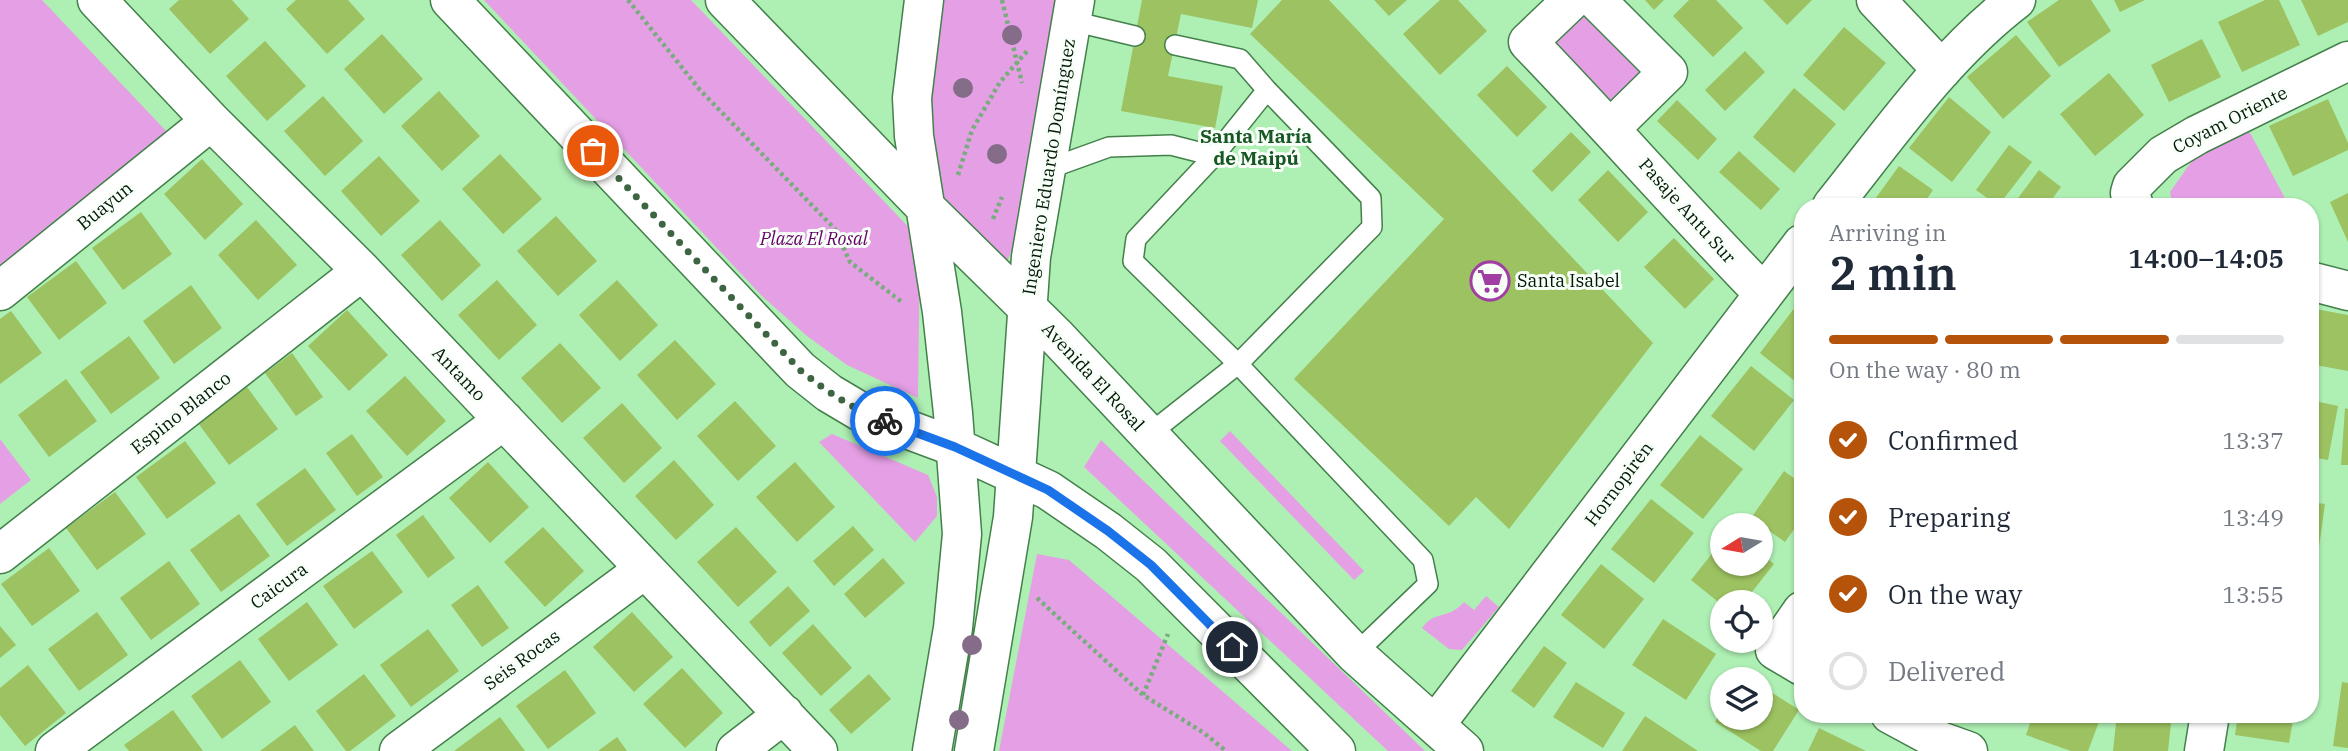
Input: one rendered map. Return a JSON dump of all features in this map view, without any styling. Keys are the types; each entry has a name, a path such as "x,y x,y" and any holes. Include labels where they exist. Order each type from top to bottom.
{"street":[{"name":"Antamo","path":"97,0 211,121 362,271 818,751"},
{"path":"450,0 800,370 828,393 861,412 955,447 1016,474 1048,490 1108,531 1151,565 1336,751"},
{"name":"Avenida El Rosal","path":"725,0 925,207 1027,307 1355,654 1464,751"},
{"path":"925,0 912,98 914,136 942,312 962,534 953,628 932,751"},
{"name":"Pasaje Antu Sur","path":"1572,0 1528,42 1763,293"},
{"path":"1596,0 1668,72 1611,128"},
{"path":"1876,0 1942,70"},
{"path":"1838,198 1942,70 1979,32 2016,0"},
{"name":"Ingeniero Eduardo Domínguez","path":"974,751 1006,570 1016,474 1031,257 1074,11"},
{"name":"Coyam Oriente","path":"2132,198 2132,186 2141,175 2179,144 2348,61"},
{"name":"Buayun","path":"0,291 211,121"},
{"name":"Hornopirén","path":"1435,725 1794,254"},
{"name":"Espino Blanco","path":"0,554 362,271"},
{"path":"2319,283 2348,291"},
{"name":"Caicura","path":"55,751 503,420"},
{"name":"Seis Rocas","path":"399,751 645,569"},
{"path":"1789,658 1794,640"},
{"path":"736,751 784,715"},
{"path":"1905,723 1948,748"},
{"path":"2204,751 2209,723"}],"lane":[{"path":"1074,11 1135,36"},
{"path":"1148,435 1238,364 1372,227 1371,198 1240,59 1175,45"},
{"path":"1268,90 1214,156 1136,239 1133,261 1238,364 1423,560 1428,584 1355,654"},
{"path":"1048,169 1109,147 1171,145 1214,156"}],"path":[{"path":"628,0 700,90 835,229 850,262 914,312 942,312"},
{"path":"1002,0 1023,86"},
{"path":"957,180 972,130 1000,82 1033,45"},
{"path":"993,219 1003,194"},
{"path":"1006,570 1143,695 1205,733 1226,751"},
{"path":"1143,695 1183,598"}],"green space":[{"path":"0,0 42,0 168,133 0,274"},
{"name":"Plaza El Rosal","path":"484,0 691,0 920,239 918,398 847,365 807,336 761,295"},
{"path":"936,0 1063,0 1038,180 1006,265 923,181"},
{"path":"1591,4 1651,66 1610,107 1549,44"},
{"path":"2248,129 2285,198 2171,198 2170,192 2194,158"},
{"path":"1230,431 1364,571 1354,580 1220,441"},
{"path":"832,434 928,475 937,497 937,516 915,542 819,442"},
{"path":"0,439 31,480 0,504"},
{"path":"1101,440 1425,751 1388,751 1084,467"},
{"path":"1037,554 1069,560 1292,751 999,751"},
{"path":"1486,596 1499,607 1462,650 1449,649 1422,628 1427,622 1458,608 1464,602 1474,610"}],"building":[{"path":"179,0 232,0 249,19 210,54 169,9"},
{"path":"296,0 348,0 365,19 327,54 286,9"},
{"path":"1142,0 1258,0 1252,28 1181,14 1168,76 1223,86 1215,128 1121,111"},
{"name":"Santa Isabel","path":"1282,0 1329,0 1653,343 1509,529 1476,497 1449,526 1294,379 1444,219 1250,34"},
{"path":"1374,0 1407,0 1389,16"},
{"path":"1440,0 1458,0 1487,31 1440,75 1403,34"},
{"path":"1645,0 1664,0 1654,10"},
{"path":"1689,0 1716,0 1743,28 1713,57 1673,16"},
{"path":"1763,0 1812,0 1787,25"},
{"path":"2059,0 2091,0 2111,31 2059,67 2027,22"},
{"path":"2114,0 2145,0 2120,12"},
{"path":"2265,0 2279,0 2300,45 2242,72 2218,22"},
{"path":"2301,0 2348,0 2348,22 2318,36"},
{"path":"1844,27 1886,63 1844,111 1803,75"},
{"path":"382,34 423,79 384,114 344,69"},
{"path":"2016,35 2051,76 2003,119 1967,77"},
{"path":"2202,39 2221,77 2169,102 2151,65"},
{"path":"265,41 306,86 267,121 226,76"},
{"path":"1745,51 1765,72 1725,111 1705,90"},
{"path":"1507,66 1547,107 1517,137 1477,95"},
{"path":"2109,73 2144,115 2095,156 2060,114"},
{"path":"1794,88 1836,124 1794,173 1753,137"},
{"path":"439,91 480,136 442,171 401,126"},
{"path":"323,96 363,141 325,176 284,131"},
{"path":"1949,97 1991,132 1952,182 1909,148"},
{"path":"2328,99 2348,143 2348,150 2293,176 2269,126"},
{"path":"1677,100 1717,139 1698,160 1657,121"},
{"path":"1571,132 1591,152 1552,192 1532,171"},
{"path":"2009,145 2032,162 2004,198 1987,198 1976,190"},
{"path":"1739,151 1780,189 1761,210 1719,172"},
{"path":"500,154 542,199 503,234 462,189"},
{"path":"379,156 420,201 381,236 341,191"},
{"path":"202,159 243,204 205,240 164,194"},
{"path":"1899,166 1933,190 1928,198 1876,198"},
{"path":"1608,170 1648,212 1618,242 1578,200"},
{"path":"2039,170 2061,187 2053,198 2018,198"},
{"path":"2348,193 2348,242 2330,202"},
{"path":"141,212 172,254 123,290 92,248"},
{"path":"556,216 597,261 558,296 517,251"},
{"path":"256,220 297,265 258,300 218,255"},
{"path":"440,220 481,265 442,301 401,255"},
{"path":"1674,238 1714,279 1685,309 1644,267"},
{"path":"76,261 107,303 59,340 27,297"},
{"path":"497,280 537,325 499,360 458,315"},
{"path":"617,280 658,325 620,361 579,315"},
{"path":"191,285 222,328 174,364 143,321"},
{"path":"1794,309 1794,381 1760,353"},
{"path":"347,310 388,355 349,391 308,346"},
{"path":"2319,310 2348,315 2348,371 2319,366"},
{"path":"11,311 42,353 0,384 0,319"},
{"path":"129,336 160,378 111,414 80,372"},
{"path":"675,340 716,384 677,420 637,375"},
{"path":"560,343 601,388 562,423 521,378"},
{"path":"292,353 323,397 296,416 265,373"},
{"path":"1751,366 1794,400 1754,451 1711,416"},
{"path":"405,376 446,421 407,456 366,411"},
{"path":"66,379 97,421 49,457 18,415"},
{"path":"247,387 278,429 229,465 198,423"},
{"path":"735,401 776,446 738,481 697,436"},
{"path":"2319,402 2338,406 2328,460 2319,458"},
{"path":"622,403 662,448 624,483 583,438"},
{"path":"2345,408 2348,409 2348,465 2341,465"},
{"path":"352,434 383,477 357,496 326,453"},
{"path":"1700,435 1743,469 1703,519 1660,485"},
{"path":"185,441 216,483 167,519 136,477"},
{"path":"674,460 714,505 676,540 635,496"},
{"path":"488,462 529,507 490,543 449,498"},
{"path":"795,462 835,507 797,542 756,497"},
{"path":"305,468 336,510 287,546 256,504"},
{"path":"1784,471 1794,478 1794,529 1785,542 1773,534 1773,513 1755,513"},
{"path":"115,492 146,534 97,570 66,528"},
{"path":"1651,499 1694,533 1654,583 1611,549"},
{"path":"2319,503 2325,504 2319,547"},
{"path":"239,514 270,556 221,592 190,550"},
{"path":"423,515 455,558 428,578 396,535"},
{"path":"853,526 874,550 834,586 813,561"},
{"path":"543,527 584,571 545,607 504,562"},
{"path":"736,527 777,572 738,607 697,562"},
{"path":"49,548 80,591 32,626 1,584"},
{"path":"372,551 403,592 354,629 323,586"},
{"path":"1710,556 1710,576 1765,576 1753,590 1710,590 1710,595 1691,580"},
{"path":"883,558 905,583 865,618 844,594"},
{"path":"169,561 200,604 151,640 120,598"},
{"path":"1601,564 1644,599 1604,649 1561,615"},
{"path":"478,585 509,628 482,647 451,605"},
{"path":"788,586 810,611 770,647 749,622"},
{"path":"307,602 338,645 289,681 258,639"},
{"path":"97,612 128,655 79,691 48,649"},
{"path":"632,612 673,657 634,692 593,647"},
{"path":"1663,619 1710,650 1710,653 1716,654 1686,700 1632,665"},
{"path":"813,624 852,668 821,696 782,653"},
{"path":"0,626 16,645 0,658"},
{"path":"428,629 459,671 411,707 380,665"},
{"path":"1544,646 1567,663 1534,708 1511,691"},
{"path":"240,660 271,702 222,739 191,696"},
{"path":"28,665 66,713 25,746 0,715 0,688"},
{"path":"682,668 723,713 685,748 643,704"},
{"path":"565,670 596,713 548,749 516,706"},
{"path":"364,674 396,716 350,751 346,751 316,711"},
{"path":"869,674 891,699 851,734 829,710"},
{"path":"1576,682 1625,713 1603,748 1553,717"},
{"path":"2342,682 2348,683 2348,748 2333,746"},
{"path":"1773,693 1794,707 1794,718 1773,751 1761,751 1728,730 1773,730"},
{"path":"173,710 203,751 129,751 124,745"},
{"path":"1645,716 1698,751 1622,751"},
{"path":"500,717 525,751 454,751"},
{"path":"2030,723 2099,723 2088,751 2071,751 2026,735"},
{"path":"2116,723 2171,723 2168,751 2113,751"},
{"path":"2237,723 2292,723 2289,743 2235,735"},
{"path":"295,725 314,751 260,751"},
{"path":"1819,728 1866,751 1808,751"},
{"path":"617,737 627,751 598,751"}],"way so far":[{"path":"593,151 800,370 828,393 861,412 885,421"}],"place":[{"name":"Santa Isabel","path":"1490,281"}],"district":[{"name":"Santa María de Maipú","path":"1256,147"}],"route":[{"path":"885,421 955,447 1048,490 1108,531 1151,565 1232,647"}]}
